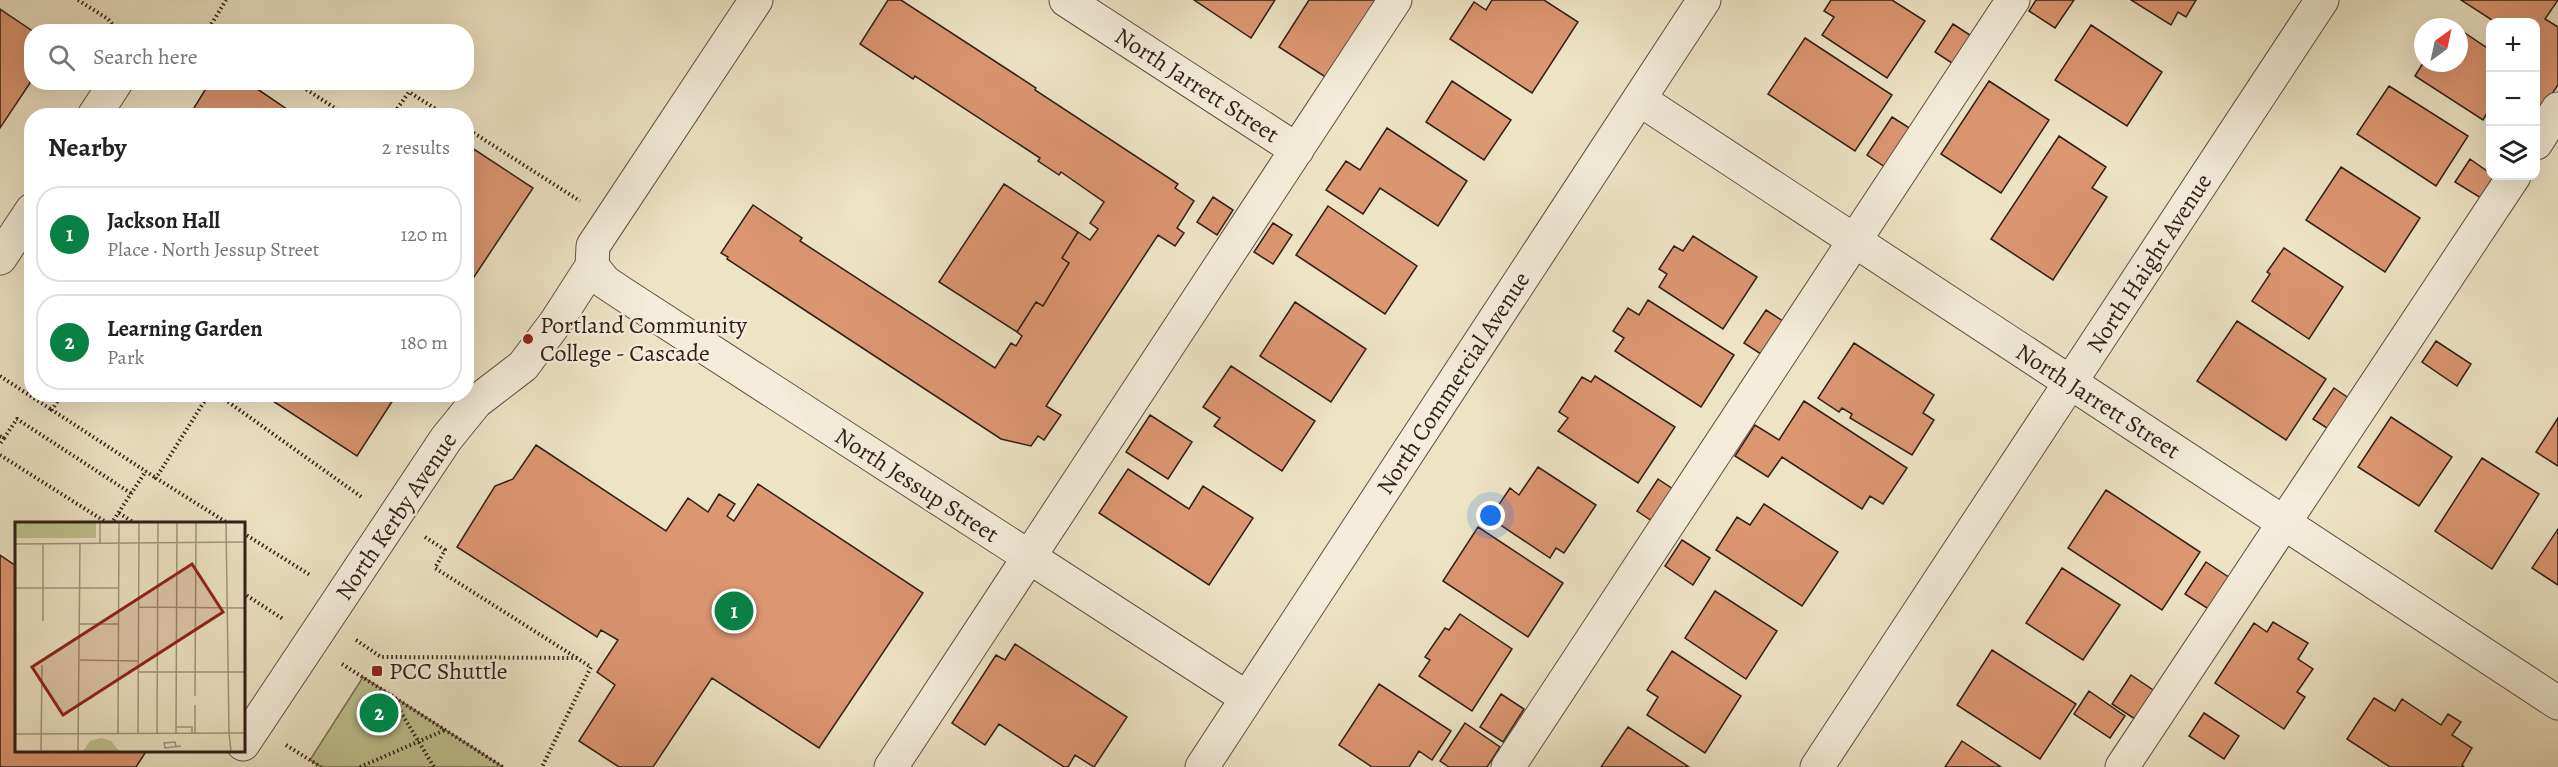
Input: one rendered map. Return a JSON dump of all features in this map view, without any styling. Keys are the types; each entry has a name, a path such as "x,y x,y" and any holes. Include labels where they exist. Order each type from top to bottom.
{"street":[{"name":"North Kerby Avenue","path":"244,743 446,439 476,402 523,366 556,322 592,266 593,246 609,220 756,0"},
{"name":"North Jarrett Street","path":"1066,0 1297,150"},
{"path":"891,767 1395,0"},
{"name":"North Commercial Avenue","path":"1202,767 1704,0"},
{"path":"1508,767 2013,0"},
{"name":"North Haight Avenue","path":"1817,767 2322,0"},
{"path":"99,108 111,90"},
{"name":"North Jarrett Street","path":"1639,99 2558,703"},
{"path":"2540,136 2558,109"},
{"path":"2122,767 2511,180"},
{"path":"0,258 24,222"},
{"name":"North Jessup Street","path":"592,266 605,282 623,294 1247,698"},
{"path":"228,767 238,752"}],"path":[{"path":"78,0 112,24"},
{"path":"210,24 226,0"},
{"path":"307,90 334,108"},
{"path":"398,108 409,92 434,108"},
{"path":"474,133 609,220"},
{"path":"0,376 24,392"},
{"path":"40,402 226,522"},
{"path":"52,410 57,402"},
{"path":"156,478 204,402"},
{"path":"228,402 340,484 445,550 435,568 591,667 542,767"},
{"path":"0,444 2,437 16,419 132,494"},
{"path":"0,455 107,522"},
{"path":"112,522 146,471"},
{"path":"119,513 133,522"},
{"path":"244,534 314,578"},
{"path":"244,594 286,621 282,627 318,632 381,657 578,658"},
{"path":"318,632 391,695 503,767"},
{"path":"391,695 434,767"},
{"path":"360,767 445,730"}],"green space":[{"path":"363,677 503,767 321,767 310,760"}],"building":[{"path":"888,0 901,0 1036,88 1035,90 1178,184 1175,188 1194,201 1177,228 1184,233 1175,246 1158,235 1046,406 1061,415 1044,440 1038,436 1031,446 1001,439 721,253 753,205 802,238 800,241 995,368 1011,343 1016,346 1022,336 1017,332 1036,302 1043,306 1069,263 1062,258 1078,232 1090,240 1098,229 1090,223 1104,202 1061,172 1059,175 1038,161 1040,158 915,76 913,79 860,44"},
{"path":"1194,0 1275,0 1251,38"},
{"path":"1309,0 1378,0 1327,78 1279,47"},
{"path":"1492,0 1544,0 1578,22 1532,93 1450,39 1474,2 1486,10"},
{"path":"1831,0 1892,0 1925,21 1887,78 1822,35 1834,17 1824,11"},
{"path":"2036,0 2074,0 2055,28 2029,11"},
{"path":"2131,0 2196,0 2186,17 2178,12 2171,25"},
{"path":"2461,0 2558,0 2545,19 2558,27 2558,85 2541,110 2540,18 2489,18"},
{"path":"0,9 24,25 25,90 0,128"},
{"path":"1953,24 1976,39 1958,67 1935,52"},
{"path":"2091,25 2162,72 2127,126 2055,80"},
{"path":"2468,35 2486,47 2486,115 2483,120 2415,76 2417,72 2468,72"},
{"path":"1805,38 1892,95 1855,151 1768,94"},
{"path":"1452,81 1511,120 1484,160 1426,122"},
{"path":"1989,81 2049,120 2001,193 1941,154"},
{"path":"2389,86 2468,136 2436,186 2357,134"},
{"path":"205,90 259,90 285,108 194,108"},
{"path":"1892,117 1919,134 1894,173 1867,155"},
{"path":"1387,128 1467,181 1438,226 1380,188 1363,214 1326,190 1346,161 1360,170"},
{"path":"2059,136 2106,167 2092,188 2107,197 2053,280 1991,239"},
{"path":"474,149 533,188 474,277"},
{"path":"2470,159 2486,170 2486,180 2492,180 2481,198 2455,182"},
{"path":"2341,167 2420,218 2385,272 2306,220"},
{"path":"1004,184 1078,232 1062,258 1069,263 1043,306 1036,302 1017,332 939,282"},
{"path":"1213,197 1233,210 1217,235 1197,222"},
{"path":"1328,206 1417,266 1385,314 1296,255"},
{"path":"1273,223 1292,235 1273,264 1254,252"},
{"path":"1693,236 1757,277 1723,329 1659,287 1667,274 1659,269 1674,246 1683,251"},
{"path":"2284,248 2343,287 2309,339 2252,301 2270,274 2267,272"},
{"path":"1648,300 1734,355 1701,407 1615,351 1624,338 1613,331 1628,308 1639,315"},
{"path":"1295,302 1366,349 1331,402 1260,356"},
{"path":"1766,310 1789,325 1767,358 1744,343"},
{"path":"2237,321 2326,379 2286,440 2197,381"},
{"path":"2436,341 2471,364 2457,386 2422,362"},
{"path":"1854,343 1934,395 1923,413 1934,420 1912,455 1850,418 1852,414 1842,408 1839,412 1818,398"},
{"path":"1231,366 1315,421 1282,471 1214,426 1220,418 1203,407"},
{"path":"1595,376 1675,427 1638,483 1558,431 1568,418 1559,412 1582,377 1591,382"},
{"path":"2334,388 2353,401 2333,432 2313,419"},
{"path":"1804,401 1907,468 1883,504 1870,496 1862,509 1782,457 1768,477 1735,456 1755,425 1779,440"},
{"path":"274,402 392,402 357,456"},
{"path":"1150,415 1192,442 1168,479 1126,452"},
{"path":"2391,417 2452,457 2419,506 2358,467"},
{"path":"2558,418 2558,466 2536,452"},
{"path":"536,445 666,531 688,498 708,512 719,494 735,504 727,516 734,521 758,484 923,593 819,748 712,678 653,767 619,767 579,741 615,685 597,672 618,640 601,630 597,637 457,547 495,486 513,479"},
{"path":"2482,458 2539,494 2492,569 2435,531"},
{"path":"1538,467 1596,505 1564,553 1556,548 1550,558 1490,518 1510,488 1519,495"},
{"path":"1128,469 1189,509 1203,486 1253,518 1209,585 1099,513"},
{"path":"1658,479 1679,493 1658,525 1637,511"},
{"path":"2106,490 2200,552 2162,610 2068,548"},
{"path":"1764,504 1838,552 1802,606 1716,550 1737,517 1750,525"},
{"path":"1478,527 1563,583 1528,637 1443,581"},
{"path":"2558,529 2558,585 2532,568"},
{"path":"1682,540 1710,558 1693,585 1665,566"},
{"path":"0,555 15,565 15,752 146,752 136,767 0,767"},
{"path":"2206,562 2239,584 2218,615 2185,594"},
{"path":"2062,568 2120,605 2083,660 2026,623"},
{"path":"1715,591 1777,631 1746,679 1685,638"},
{"path":"1460,614 1512,649 1472,711 1419,676 1430,660 1425,657 1445,628 1449,630"},
{"path":"2273,622 2308,643 2298,659 2313,669 2297,692 2305,697 2284,729 2215,683 2254,623 2267,632"},
{"path":"1015,644 1127,717 1094,767 1075,755 1068,767 1064,767 999,724 985,745 952,723 996,655 1005,660"},
{"path":"1992,650 2076,704 2040,759 1957,705"},
{"path":"1672,651 1741,696 1705,753 1647,715 1658,697 1647,690"},
{"path":"2131,675 2159,694 2141,723 2112,704"},
{"path":"1379,684 1451,731 1432,760 1419,751 1409,767 1372,767 1339,745"},
{"path":"2089,691 2125,716 2110,738 2074,714"},
{"path":"1501,694 1524,709 1503,742 1480,727"},
{"path":"2374,698 2395,711 2402,699 2441,725 2448,714 2461,722 2452,735 2472,748 2462,765 2464,767 2390,767 2347,739"},
{"path":"2204,713 2239,736 2224,759 2189,736"},
{"path":"1465,723 1500,747 1487,767 1449,767 1440,761"},
{"path":"1628,727 1689,767 1601,767"},
{"path":"1962,741 2001,767 1945,767"}],"place":[{"name":"Portland Community College - Cascade","path":"528,339"},
{"name":"Jackson Hall","path":"734,611"},
{"name":"PCC Shuttle","path":"377,671"},
{"name":"Learning Garden","path":"379,713"}]}
